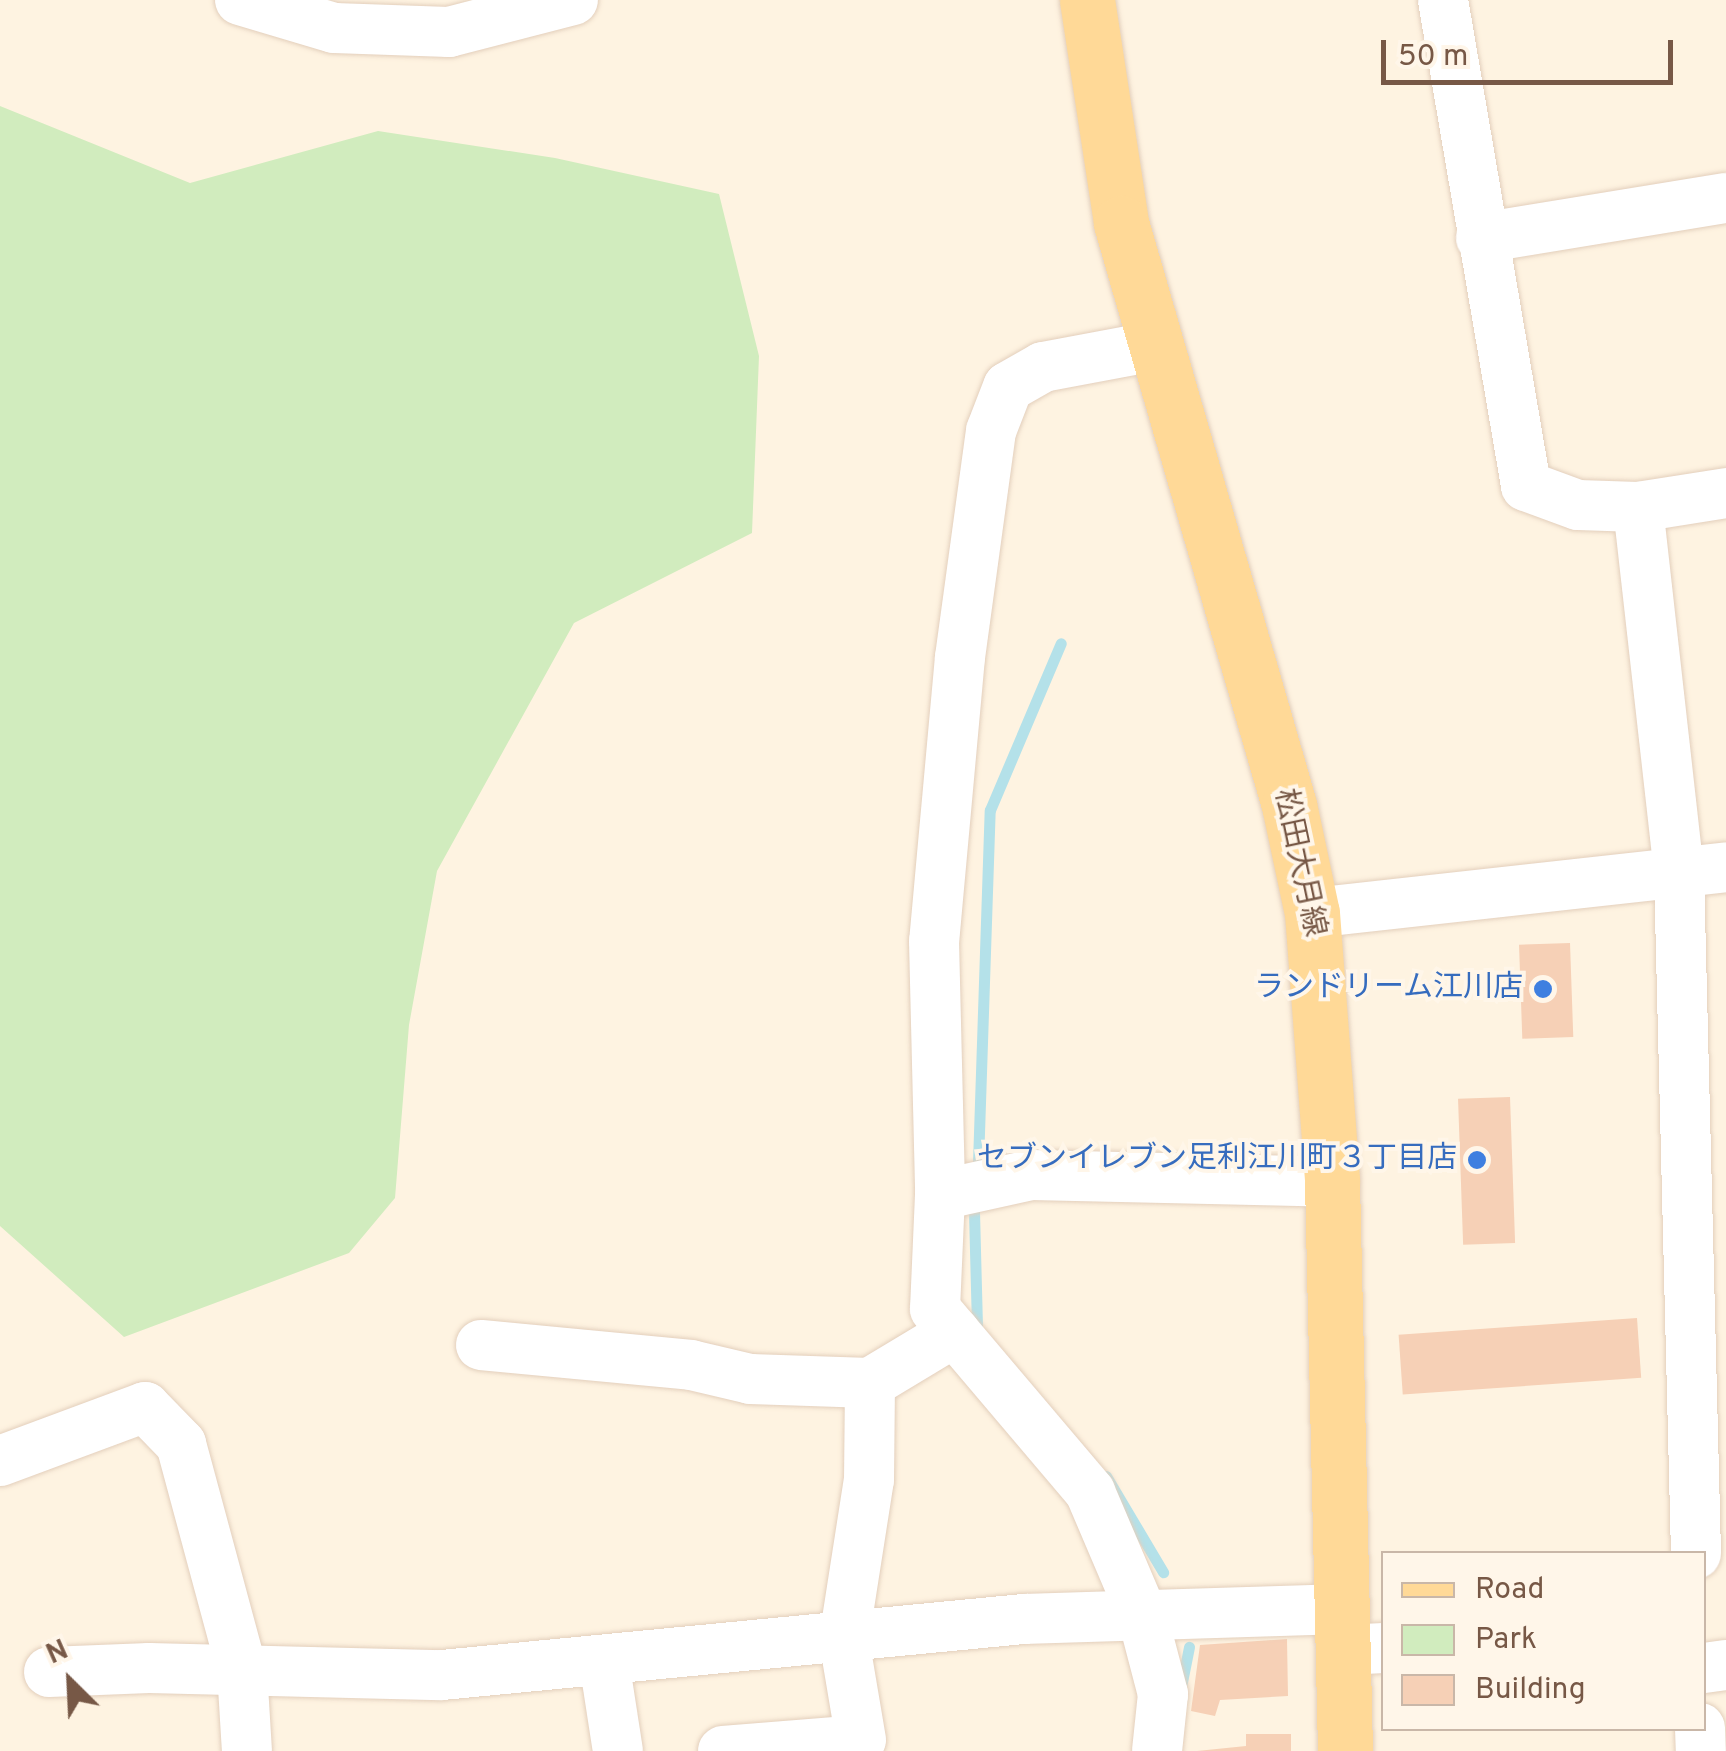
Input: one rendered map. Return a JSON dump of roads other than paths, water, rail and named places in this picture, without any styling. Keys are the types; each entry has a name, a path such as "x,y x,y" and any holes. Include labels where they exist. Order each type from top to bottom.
{"main road":[{"name":"松田大月線","path":"1087,0 1121,223 1284,786 1312,913 1332,1182 1357,1636 1345,1751"}],"street":[{"path":"240,0 334,28 450,32 573,0"},
{"path":"1443,0 1526,486 1578,505 1638,507 1726,492"},
{"path":"1481,238 1726,198"},
{"path":"1154,346 1043,367 1008,387 992,431 960,657 934,941 940,1195 935,1308 1090,1492 1142,1614 1163,1694 1156,1751"},
{"path":"1638,507 1703,870 1708,1285 1696,1551"},
{"path":"1312,913 1703,870"},
{"path":"940,1195 1031,1175 1332,1182"},
{"path":"481,1345 690,1365 750,1378 870,1383 955,1332"},
{"path":"723,1751 861,1740 844,1639 869,1480 870,1383"},
{"path":"0,1462 145,1407 181,1444 242,1670 247,1751"},
{"path":"49,1672 242,1670 442,1675 1024,1619 1142,1614 1357,1636"},
{"path":"604,1661 618,1751"}],"waterway":[{"path":"978,1163 990,810 1061,643"},
{"path":"974,1212 977,1327"},
{"path":"1106,1476 1163,1572"},
{"path":"1181,1687 1189,1647"}],"place":[{"name":"ランドリーム江川店","path":"1543,989"},
{"name":"セブンイレブン足利江川町３丁目店","path":"1477,1160"}]}
